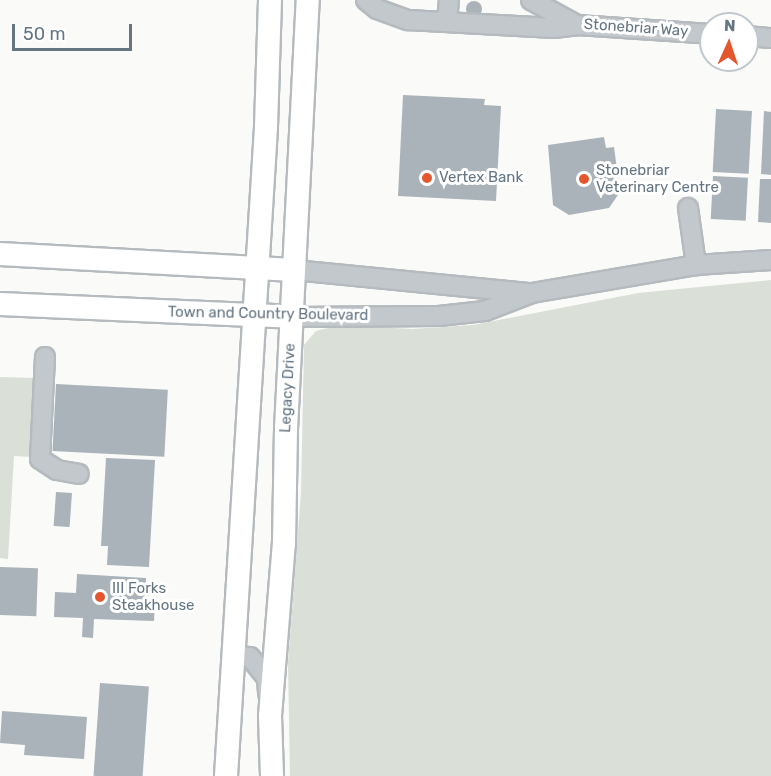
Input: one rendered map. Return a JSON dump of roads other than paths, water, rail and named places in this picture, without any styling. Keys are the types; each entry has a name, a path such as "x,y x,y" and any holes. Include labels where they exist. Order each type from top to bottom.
{"main road":[{"path":"226,776 252,315 266,128 270,0"},
{"name":"Legacy Drive","path":"272,776 270,716 284,543 294,270 308,0"},
{"name":"Town and Country Boulevard","path":"0,254 294,270"},
{"name":"Town and Country Boulevard","path":"0,304 292,317"}],"street":[{"path":"366,0 377,9 408,20 554,28 577,25"},
{"path":"447,22 448,0"},
{"name":"Stonebriar Way","path":"531,0 577,25 699,33"},
{"path":"688,208 696,265"},
{"name":"Town and Country Boulevard","path":"292,317 439,316 485,311 532,293 696,265 771,260"},
{"name":"Town and Country Boulevard","path":"294,270 532,293"},
{"path":"45,357 40,459 57,470 79,474"},
{"path":"233,654 250,657 267,678 270,716"}],"place":[{"name":"Vertex Bank","path":"427,178"},
{"name":"Stonebriar Veterinary Centre","path":"584,179"},
{"name":"III Forks Steakhouse","path":"100,597"}]}
